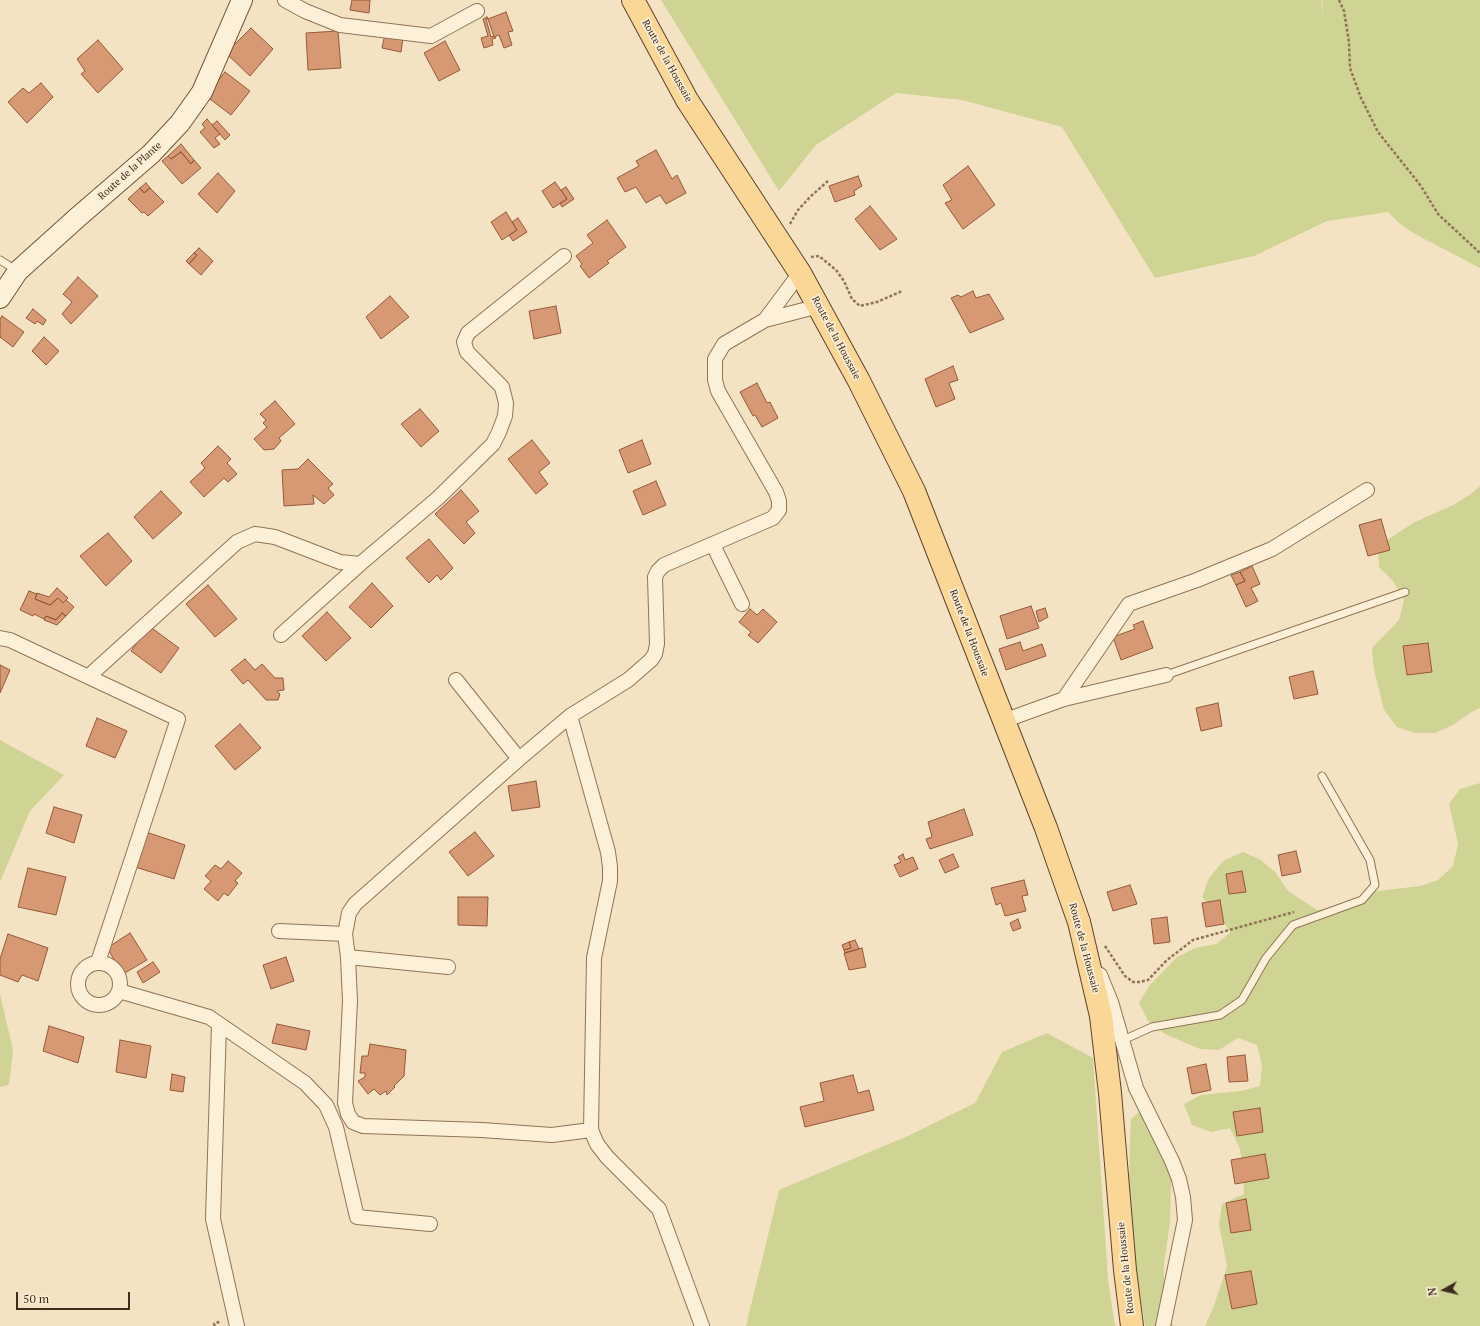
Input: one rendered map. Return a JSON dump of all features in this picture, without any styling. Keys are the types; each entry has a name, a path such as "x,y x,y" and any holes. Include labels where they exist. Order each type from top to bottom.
{"main road":[{"name":"Route de la Plante","path":"0,298 18,272 78,217 151,154 180,123 202,92 242,0"},
{"name":"Route de la Houssaie","path":"633,0 687,100 797,267 859,381 914,491 1046,828 1079,922 1101,1016 1110,1093 1125,1270 1132,1326"}],"street":[{"path":"285,0 305,11 340,25 431,36 477,11"},
{"path":"280,635 360,564 438,498 493,444 505,416 506,403 502,387 467,352 464,342 468,333 564,256"},
{"path":"764,320 797,267"},
{"path":"591,1130 552,1135 482,1130 362,1126 353,1122 348,1114 345,1103 349,1016 346,934 349,913 355,904 519,759 570,716 628,680 651,660 655,654 656,644 655,577 664,565 773,518 779,510 779,501 776,492 718,391 714,370 716,359 724,344 764,320 819,306"},
{"path":"1064,700 1129,604 1197,580 1272,549 1368,490"},
{"path":"89,676 237,542 255,534 275,537 340,562 360,564"},
{"path":"713,545 742,604"},
{"path":"0,638 10,640 178,718 98,962"},
{"path":"1003,721 1064,700 1166,675"},
{"path":"456,680 519,759"},
{"path":"570,716 608,852 610,867 610,881 594,958 591,1130 607,1157 659,1209 702,1326"},
{"path":"279,931 346,934"},
{"path":"348,957 448,967"},
{"path":"98,962 111,966 116,971 119,978 119,991 116,998 104,1005 90,1003 84,999 78,987 80,973 85,967 98,962"},
{"path":"1091,969 1100,975 1111,1002 1136,1088 1172,1161 1179,1179 1183,1197 1185,1220 1163,1326"},
{"path":"119,991 209,1017 304,1083 326,1105 336,1127 357,1217 430,1224"},
{"path":"219,1024 213,1219 237,1326"}],"lane":[{"path":"0,260 18,272"},
{"path":"1166,675 1405,592"},
{"path":"1123,1040 1152,1027 1220,1015 1242,1000 1266,958 1293,925 1362,900 1375,885 1370,860 1322,776"}],"path":[{"path":"1339,0 1344,11 1349,42 1350,68 1361,98 1378,132 1421,186 1438,214 1480,252"},
{"path":"780,241 798,210 810,196 828,181"},
{"path":"797,267 811,257 819,256 836,270 844,281 852,299 860,306 877,302 902,291"},
{"path":"1103,940 1111,956 1125,976 1133,982 1140,982 1148,980 1167,960 1193,940 1305,909 1314,910 1323,914"}],"green space":[{"path":"661,0 1321,0 1323,16 1322,0 1480,0 1480,268 1413,233 1398,222 1388,212 1327,221 1254,256 1155,278 1062,127 962,100 896,93 816,145 779,191"},
{"path":"1480,486 1480,708 1453,725 1435,733 1415,733 1397,727 1384,710 1374,670 1372,648 1399,620 1404,600 1393,581 1379,567 1378,546 1413,523 1453,505 1471,494"},
{"path":"0,740 64,775 30,811 0,882"},
{"path":"1480,783 1480,1326 1205,1326 1213,1308 1227,1267 1219,1224 1222,1204 1244,1194 1243,1169 1240,1149 1230,1128 1211,1132 1192,1125 1184,1104 1201,1095 1241,1091 1260,1086 1262,1066 1257,1045 1238,1038 1219,1050 1200,1049 1165,1034 1148,1021 1139,1003 1149,986 1177,957 1195,948 1216,944 1231,932 1202,897 1209,878 1223,861 1243,852 1261,860 1276,873 1288,891 1317,910 1338,906 1378,891 1420,886 1438,880 1453,866 1458,844 1449,804 1460,789"},
{"path":"0,994 13,1050 9,1085 0,1087"},
{"path":"1047,1033 1093,1058 1108,1279 1115,1326 746,1326 779,1190 910,1135 975,1103 1002,1052"},
{"path":"1147,1105 1169,1158 1171,1182 1170,1222 1164,1264 1164,1284 1166,1304 1172,1324 1175,1326 1145,1326 1133,1247 1129,1185 1131,1119"}],"building":[{"path":"352,0 370,0 369,13 350,10"},
{"path":"506,12 513,31 508,32 512,45 504,48 499,35 494,37 488,19"},
{"path":"487,17 488,19 486,19 491,37 494,36 496,38 492,39 493,45 484,48 481,38 488,36 483,19"},
{"path":"251,28 273,49 250,76 226,53"},
{"path":"338,31 341,68 308,70 306,33"},
{"path":"385,34 403,38 401,52 382,48"},
{"path":"98,40 123,69 98,93 81,74 85,71 77,59"},
{"path":"445,41 460,70 439,81 424,53"},
{"path":"225,72 250,91 231,115 206,96"},
{"path":"41,83 53,97 27,123 8,102 23,88 29,93"},
{"path":"207,119 220,134 215,138 220,144 214,148 200,132 205,128 202,124"},
{"path":"217,121 230,135 225,140 212,125"},
{"path":"181,144 194,160 191,164 181,152 171,159 168,156"},
{"path":"656,150 672,179 677,175 686,193 666,204 660,195 646,203 636,187 625,192 617,178 639,166 636,161"},
{"path":"181,152 191,164 194,160 201,168 182,184 162,161 168,156 171,159"},
{"path":"968,166 995,205 963,229 945,203 952,200 943,185"},
{"path":"218,173 235,191 217,213 198,194"},
{"path":"858,176 862,186 854,191 855,195 835,202 829,186"},
{"path":"555,182 567,199 553,208 542,191"},
{"path":"146,183 150,188 144,193 140,188"},
{"path":"566,187 574,199 562,207 560,203 567,199 561,190"},
{"path":"140,188 144,193 150,188 164,202 148,216 144,212 142,213 128,199"},
{"path":"870,206 897,239 880,250 855,219"},
{"path":"506,212 517,230 502,240 491,222"},
{"path":"518,218 527,232 513,241 509,235 517,230 512,222"},
{"path":"607,220 626,247 607,261 609,263 589,278 580,266 582,264 576,256 593,243 587,235"},
{"path":"199,248 213,261 201,275 189,264 197,255 194,253"},
{"path":"194,253 197,255 189,264 186,261"},
{"path":"78,277 98,296 71,324 62,314 72,302 63,294"},
{"path":"973,291 976,298 989,294 1004,319 970,333 951,298 958,295 961,297"},
{"path":"390,296 409,317 381,339 366,317"},
{"path":"556,306 561,333 534,339 529,311"},
{"path":"33,309 46,320 43,325 37,321 35,324 26,318"},
{"path":"2,316 24,332 13,347 0,337 0,319"},
{"path":"44,337 59,351 46,365 32,351"},
{"path":"953,366 958,380 949,383 955,399 936,407 925,379"},
{"path":"757,383 767,403 770,402 778,418 762,427 755,415 753,416 740,392"},
{"path":"275,401 295,424 279,438 281,441 274,449 264,450 254,439 267,427 263,423 266,420 260,414"},
{"path":"420,409 439,431 421,447 401,424"},
{"path":"532,440 550,463 539,472 548,484 536,494 508,459"},
{"path":"642,440 651,464 628,473 619,450"},
{"path":"218,446 231,459 227,463 237,474 228,482 224,478 204,497 190,482 205,468 201,463"},
{"path":"308,459 333,484 328,488 334,495 324,504 313,495 314,504 284,506 282,470 298,469"},
{"path":"656,481 666,505 643,515 633,491"},
{"path":"461,490 479,511 466,522 475,533 464,544 435,514"},
{"path":"161,491 182,513 153,539 134,517"},
{"path":"1381,519 1390,550 1368,556 1359,525"},
{"path":"108,533 132,561 106,586 80,556"},
{"path":"429,539 453,568 441,580 437,575 429,583 406,558"},
{"path":"1252,566 1260,584 1251,588 1258,601 1246,607 1236,585 1245,581 1240,572"},
{"path":"1240,572 1245,581 1236,585 1231,575"},
{"path":"372,583 393,606 371,628 349,607"},
{"path":"208,585 237,619 215,637 186,604"},
{"path":"57,588 68,598 63,603 58,598 50,605 35,599 37,593 49,597"},
{"path":"29,591 37,594 35,599 50,605 58,598 63,603 66,600 74,607 66,616 62,613 56,620 46,616 44,619 34,614 33,616 20,610"},
{"path":"1031,606 1039,628 1007,639 1000,616"},
{"path":"1045,608 1048,617 1039,622 1036,611"},
{"path":"750,609 757,615 763,609 777,622 758,643 748,635 751,632 739,622"},
{"path":"327,612 351,638 326,661 302,636"},
{"path":"62,613 66,616 57,625 44,620 46,616 56,620"},
{"path":"1143,621 1153,648 1121,660 1113,637 1135,629 1133,625"},
{"path":"149,626 179,648 161,673 131,651"},
{"path":"1020,642 1023,651 1042,644 1046,656 1006,670 999,649"},
{"path":"1428,643 1432,672 1407,675 1403,646"},
{"path":"245,659 255,670 262,664 275,678 283,678 284,690 277,691 280,694 278,700 266,700 248,680 243,684 231,670"},
{"path":"0,665 10,670 0,693"},
{"path":"1313,671 1318,694 1294,699 1289,677"},
{"path":"1218,703 1222,726 1201,731 1196,708"},
{"path":"97,718 127,731 115,758 86,746"},
{"path":"240,724 261,748 235,770 215,746"},
{"path":"536,781 540,807 512,811 508,786"},
{"path":"54,807 82,815 74,843 46,833"},
{"path":"964,809 973,835 930,849 926,839 932,837 928,822"},
{"path":"146,832 185,845 174,879 135,867"},
{"path":"475,832 494,856 468,876 449,852"},
{"path":"1296,851 1301,872 1282,876 1278,855"},
{"path":"903,854 905,860 913,857 918,869 900,877 894,865 901,862 898,857"},
{"path":"953,854 959,867 945,873 939,860"},
{"path":"228,861 242,873 235,881 238,883 228,896 224,893 218,901 204,889 211,881 205,876 215,865 221,869"},
{"path":"28,868 66,877 56,915 18,907"},
{"path":"1242,871 1246,892 1229,894 1226,874"},
{"path":"1024,880 1028,895 1022,896 1026,911 1005,916 1001,903 996,905 991,888"},
{"path":"1130,885 1137,904 1113,911 1107,892"},
{"path":"458,897 488,897 487,926 458,925"},
{"path":"1220,900 1224,924 1206,927 1202,903"},
{"path":"1167,917 1170,942 1154,944 1151,919"},
{"path":"1018,919 1021,928 1013,931 1010,923"},
{"path":"130,933 147,960 123,974 107,948"},
{"path":"8,934 48,948 38,981 22,975 18,982 0,975 0,959"},
{"path":"855,940 859,949 845,953 844,950 851,948 849,942"},
{"path":"849,942 851,948 844,950 842,945"},
{"path":"862,948 866,967 849,970 844,953"},
{"path":"286,957 294,981 271,989 263,965"},
{"path":"153,962 160,972 143,983 137,972"},
{"path":"277,1024 310,1031 306,1050 272,1043"},
{"path":"49,1026 84,1037 78,1063 43,1051"},
{"path":"120,1040 151,1046 146,1078 116,1072"},
{"path":"370,1044 406,1050 404,1076 387,1095 386,1091 380,1095 374,1089 368,1094 358,1081 365,1077 365,1073 360,1073 362,1056 368,1056"},
{"path":"1245,1055 1248,1081 1229,1082 1227,1057"},
{"path":"1206,1064 1211,1090 1192,1094 1187,1068"},
{"path":"172,1074 185,1077 183,1092 170,1090"},
{"path":"853,1075 858,1093 869,1090 874,1110 805,1127 800,1107 824,1101 820,1083"},
{"path":"1260,1108 1263,1132 1237,1136 1233,1112"},
{"path":"1265,1154 1269,1178 1235,1184 1231,1160"},
{"path":"1246,1199 1251,1230 1231,1233 1226,1203"},
{"path":"1251,1271 1257,1304 1232,1309 1225,1275"}]}
